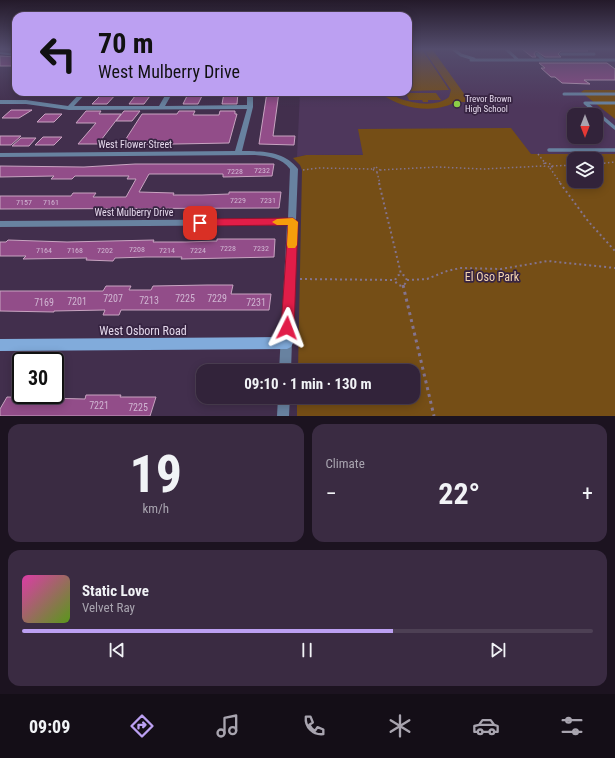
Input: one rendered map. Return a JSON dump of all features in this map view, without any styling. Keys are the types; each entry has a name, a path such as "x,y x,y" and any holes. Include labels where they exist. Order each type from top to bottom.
{"street":[{"path":"69,108 80,96"},
{"path":"162,108 168,96"},
{"path":"238,153 250,107 250,96"},
{"path":"0,102 26,102 69,108 250,107"},
{"name":"West Flower Street","path":"0,155 270,154 286,160 294,169 293,222"},
{"path":"286,364 293,222"},
{"name":"West Mulberry Drive","path":"0,224 293,222"},
{"name":"West Osborn Road","path":"0,345 287,343"},
{"path":"283,416 284,404"}],"lane":[{"path":"564,94 615,94"},
{"path":"615,103 585,103 615,128"},
{"path":"549,150 615,150"}],"path":[{"path":"538,154 545,163 552,166 567,165"},
{"path":"603,163 615,162"},
{"path":"543,166 545,163"},
{"path":"302,170 319,168 372,169 376,167 380,170 437,167 484,169 543,166 550,168 588,221 615,251"},
{"path":"372,169 377,172 400,274 407,280"},
{"path":"403,285 407,282 407,280 435,277 455,269 501,269 548,261 615,268"},
{"path":"395,280 396,276 400,274"},
{"path":"300,279 395,280 397,283 403,285"},
{"path":"403,285 434,416"}],"shaded area":[{"name":"Trevor Brown High School","path":"412,68 615,68 615,154 603,154 603,152 567,152 567,154 306,155 297,157 300,96 412,96"}],"green space":[{"path":"412,68 435,68 449,90 412,91"},
{"path":"436,68 446,68 470,102 459,102 458,100 450,105 430,109 409,106 385,96 396,96 407,101 426,104 444,100 449,97 451,90"},
{"path":"584,90 615,90 615,119 603,108 581,92"},
{"path":"412,93 436,93 441,100 428,100 428,102 423,102 422,100 409,100 407,96 412,96"},
{"name":"El Oso Park","path":"511,128 531,154 567,154 567,188 603,188 603,154 615,154 615,416 297,416 297,404 420,404 420,364 298,364 302,170 300,165 293,158 306,155 363,155 358,129"}],"building":[{"path":"541,68 615,69 615,80 584,80 590,84 562,83 555,77 551,77"},
{"path":"100,96 114,96 107,104 92,104"},
{"path":"135,96 150,96 144,104 129,104"},
{"path":"187,96 202,96 198,104 183,104"},
{"path":"223,96 238,96 237,104 222,104"},
{"path":"266,96 278,96 273,136 295,136 294,145 259,144"},
{"path":"11,110 32,110 19,118 2,118"},
{"path":"86,111 101,111 99,114 121,114 98,144 78,144 96,123 76,123"},
{"path":"124,111 140,111 132,121 116,121"},
{"path":"179,111 195,111 193,115 219,115 220,111 235,111 235,114 237,114 229,143 122,145 142,114 177,114"},
{"path":"45,114 62,114 54,122 37,122"},
{"path":"0,136 21,136 11,145 0,145"},
{"path":"43,137 62,137 54,145 35,145"},
{"path":"21,138 36,138 29,146 12,146"},
{"path":"135,164 274,164 272,176 223,177 223,174 149,174 139,192 174,193 173,195 202,195 229,194 229,192 281,192 279,208 0,209 0,196 71,196 73,193 96,193 93,197 126,197 136,179 127,179 129,176 75,176 72,179 51,179 54,176 0,177 0,166 84,167"},
{"path":"217,239 275,239 274,257 181,259 182,257 146,257 115,258 113,261 86,260 87,258 23,259 26,256 0,256 0,242 6,242 8,240 67,242 154,240 153,242 186,242 217,241"},
{"path":"233,285 231,294 271,294 269,310 121,310 119,315 103,315 105,310 54,312 0,311 0,291 103,291 106,286 131,286 129,290 151,290 153,286"},
{"path":"86,395 156,397 150,416 0,416 0,409 7,397 12,397 12,404 64,404 64,398 85,399"}],"slow traffic":[{"path":"277,222 293,222 292,245"}],"place":[{"name":"Trevor Brown High School","path":"457,104"}],"route":[{"path":"200,223 293,222 287,328"}]}
